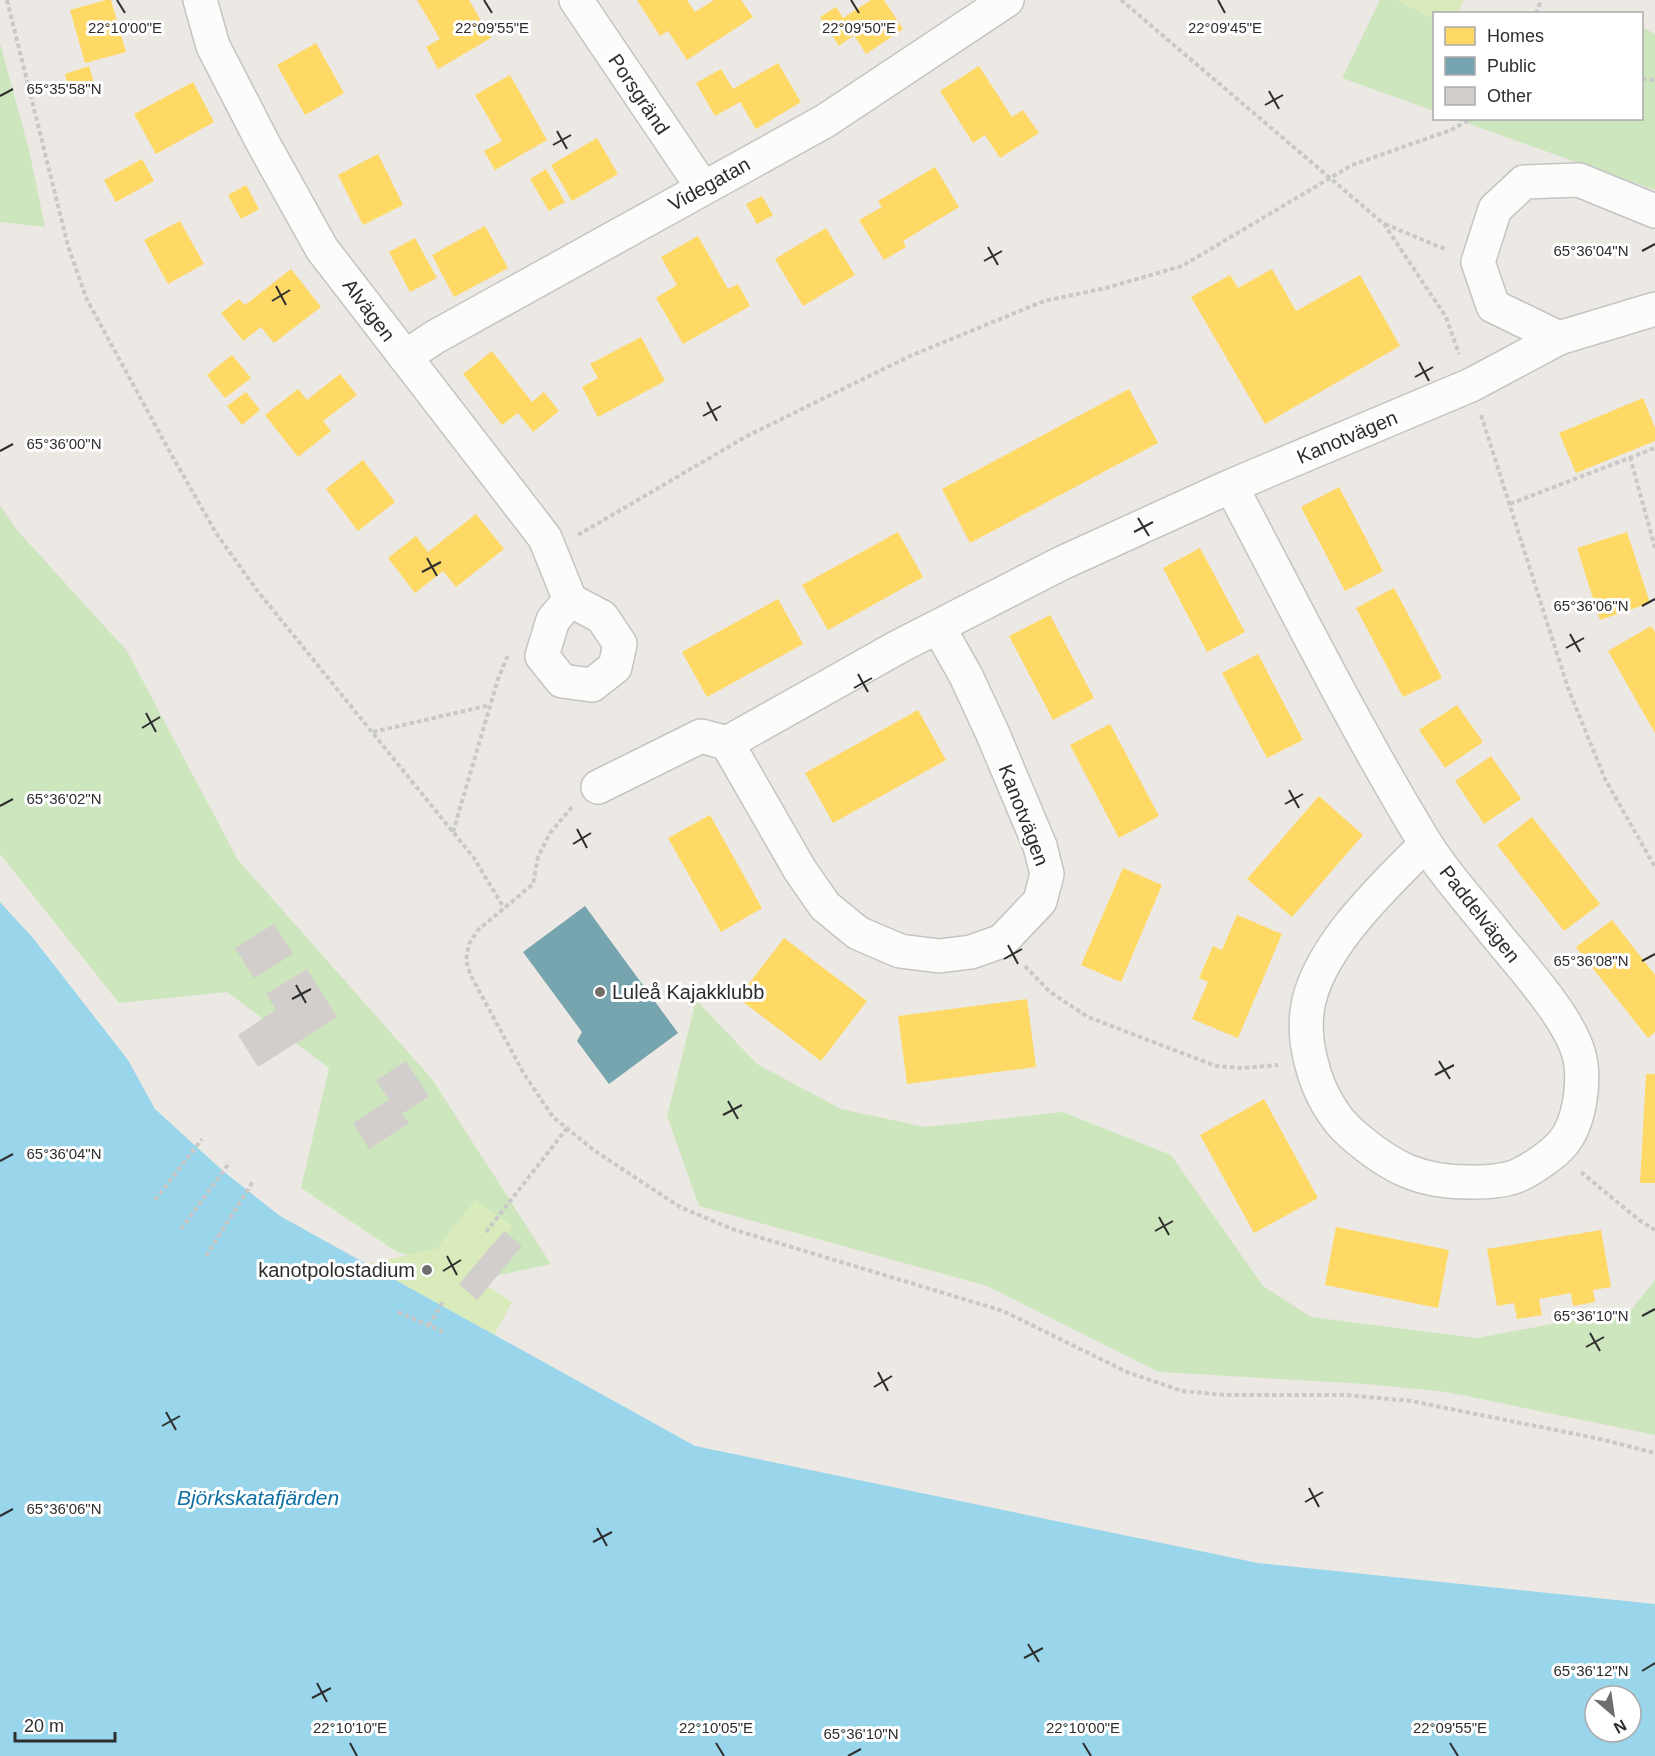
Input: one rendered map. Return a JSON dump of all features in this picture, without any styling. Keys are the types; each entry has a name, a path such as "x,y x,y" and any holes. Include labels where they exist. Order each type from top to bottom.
{"street":[{"name":"Alvägen","path":"200,0 213,46 264,145 322,249 545,538 570,600"},
{"name":"Porsgränd","path":"576,0 703,188"},
{"name":"Videgatan","path":"405,357 435,338 825,121 1007,0"},
{"path":"1559,338 1493,306 1478,262 1496,209 1524,182 1579,180 1655,211"},
{"name":"Kanotvägen","path":"939,628 966,676 992,732 1040,846 1047,874 1040,902 1002,941 971,952 939,956 900,951 858,933 825,906 800,870 727,743 898,647 1062,564 1231,486 1471,386 1559,338 1655,309"},
{"name":"Paddelvägen","path":"1231,486 1331,675 1426,844 1554,1008 1577,1047 1581,1062 1581,1086 1575,1119 1564,1143 1519,1175 1488,1182 1444,1183 1389,1164 1348,1131 1329,1106 1314,1076 1306,1044 1307,1011 1314,985 1346,929 1370,900 1426,844"},
{"path":"598,787 701,736 727,743"}],"path":[{"path":"7,0 68,246 87,300 216,533 256,589 474,858 504,908"},
{"path":"554,558 573,537 634,500 808,404 910,356 1044,301 1106,288 1182,266 1352,165 1451,130 1469,120"},
{"path":"1384,224 1478,262"},
{"path":"1510,504 1655,448"},
{"path":"1630,457 1655,548"},
{"path":"453,832 490,705 509,651"},
{"path":"373,732 490,705"},
{"path":"598,787 574,804 550,833 538,857 533,884 478,930 469,944 466,960 470,974 524,1074 548,1111 595,1151 681,1207 732,1229 1003,1311 1127,1372 1182,1391 1225,1395 1336,1395 1411,1401 1655,1453"},
{"path":"1002,941 1050,992 1088,1017 1224,1067 1253,1067 1310,1059"},
{"path":"486,1232 567,1128"},
{"path":"155,1200 202,1139"},
{"path":"1555,1150 1639,1220 1655,1230"},
{"path":"181,1229 230,1162"},
{"path":"206,1256 254,1180"},
{"path":"431,1326 444,1300"},
{"path":"398,1312 443,1332"}],"green space":[{"path":"1380,0 1396,0 1433,18 1433,111 1342,78"},
{"path":"1396,0 1464,0 1458,12 1433,12 1433,18"},
{"path":"1643,28 1655,34 1655,190 1458,120 1643,120"},
{"path":"0,43 29,150 45,227 0,222"},
{"path":"0,505 16,529 127,651 238,860 432,1079 551,1264 495,1276 397,1252 301,1188 329,1068 227,992 119,1003 0,854"},
{"path":"696,1000 757,1064 841,1109 925,1127 1063,1112 1171,1155 1263,1286 1311,1317 1477,1338 1632,1309 1655,1280 1655,1435 1447,1392 1366,1384 1159,1372 987,1286 699,1206 667,1116"},
{"name":"kanotpolostadium","path":"475,1200 513,1226 471,1275 512,1302 494,1335 367,1264 436,1249"}],"water":[{"name":"Björkskatafjärden","path":"0,902 33,938 128,1060 155,1109 223,1171 280,1216 695,1446 1258,1563 1655,1604 1655,1756 0,1756"}],"building: Homes":[{"path":"111,0 126,52 85,63 70,10"},
{"path":"417,0 469,0 491,38 438,69 426,47 440,39"},
{"path":"637,0 687,0 695,12 714,0 741,0 753,17 687,60 668,31 660,36"},
{"path":"871,0 884,0 903,29 866,54 854,35 839,46 820,17 836,7 843,18"},
{"path":"316,43 344,93 305,115 277,65"},
{"path":"778,63 801,102 756,129 740,102 715,116 696,83 721,69 733,89"},
{"path":"89,66 95,86 70,94 65,74"},
{"path":"979,66 1012,117 1023,110 1039,133 1000,158 985,135 973,143 940,91"},
{"path":"510,75 547,140 495,170 484,151 502,141 475,95"},
{"path":"193,82 214,122 156,154 134,114"},
{"path":"597,138 618,174 572,201 551,165"},
{"path":"378,154 403,205 363,225 338,175"},
{"path":"142,159 154,181 116,202 104,180"},
{"path":"935,167 959,207 903,241 906,247 884,260 859,220 882,207 878,201"},
{"path":"546,169 565,202 549,211 530,179"},
{"path":"246,185 259,209 241,219 228,195"},
{"path":"762,196 773,215 757,224 746,204"},
{"path":"180,221 204,264 168,284 144,240"},
{"path":"485,226 508,268 454,297 432,255"},
{"path":"826,228 855,275 803,306 775,259"},
{"path":"698,236 728,289 738,284 750,306 683,344 656,298 677,285 661,257"},
{"path":"415,238 437,278 410,292 389,252"},
{"path":"291,269 321,307 274,343 261,327 243,341 221,313 239,299 245,305"},
{"path":"1272,269 1296,311 1360,275 1400,346 1265,424 1191,297 1230,275 1238,288"},
{"path":"641,337 665,381 598,417 582,387 598,378 590,364"},
{"path":"492,351 532,402 544,392 559,411 533,432 518,413 502,425 463,374"},
{"path":"232,355 251,378 225,398 207,375"},
{"path":"340,374 357,395 323,421 331,431 298,457 265,415 298,389 307,400"},
{"path":"1129,389 1158,443 970,543 942,489"},
{"path":"246,392 260,410 242,425 227,406"},
{"path":"1643,398 1655,428 1655,441 1576,473 1559,433"},
{"path":"363,460 395,502 358,531 326,489"},
{"path":"1339,487 1383,571 1345,591 1301,507"},
{"path":"476,514 504,549 456,587 443,571 415,593 388,558 416,536 428,552"},
{"path":"898,532 923,577 828,630 802,585"},
{"path":"1627,532 1650,603 1600,620 1577,548"},
{"path":"1200,548 1245,632 1207,652 1163,568"},
{"path":"1394,588 1442,678 1403,697 1356,608"},
{"path":"778,599 803,644 707,697 682,652"},
{"path":"1050,615 1094,698 1053,720 1009,636"},
{"path":"1651,626 1655,632 1655,733 1608,651"},
{"path":"1258,654 1303,740 1267,758 1222,673"},
{"path":"1457,705 1483,742 1445,768 1419,730"},
{"path":"918,710 946,760 833,823 805,773"},
{"path":"1110,724 1159,816 1119,838 1070,745"},
{"path":"1491,756 1521,799 1484,824 1455,781"},
{"path":"1319,796 1363,835 1292,917 1247,879"},
{"path":"710,815 762,908 721,932 668,838"},
{"path":"1532,817 1600,904 1564,931 1497,845"},
{"path":"1123,868 1162,885 1121,982 1081,965"},
{"path":"1237,915 1282,934 1238,1038 1192,1019 1208,982 1199,978 1213,946 1222,950"},
{"path":"1612,920 1655,975 1655,1032 1648,1038 1576,947"},
{"path":"784,938 867,1001 821,1061 738,998"},
{"path":"1027,999 1036,1067 907,1084 898,1016"},
{"path":"1646,1074 1655,1074 1655,1183 1640,1183"},
{"path":"1264,1099 1318,1198 1254,1233 1200,1135"},
{"path":"1336,1227 1449,1250 1438,1308 1325,1285"},
{"path":"1601,1230 1611,1287 1593,1290 1595,1302 1573,1306 1571,1293 1539,1299 1542,1315 1517,1319 1514,1303 1497,1306 1487,1249"}],"building: Public":[{"name":"Luleå Kajakklubb","path":"585,906 678,1033 609,1084 577,1041 582,1032 523,952"}],"building: Other":[{"path":"274,924 293,954 254,978 235,948"},
{"path":"307,969 337,1017 258,1067 238,1035 276,1010 266,994"},
{"path":"406,1061 429,1096 402,1114 409,1123 369,1149 353,1123 389,1100 376,1080"},
{"path":"504,1231 522,1246 477,1300 459,1284"}],"place":[{"name":"Luleå Kajakklubb","path":"600,992"},
{"name":"kanotpolostadium","path":"427,1270"}]}
